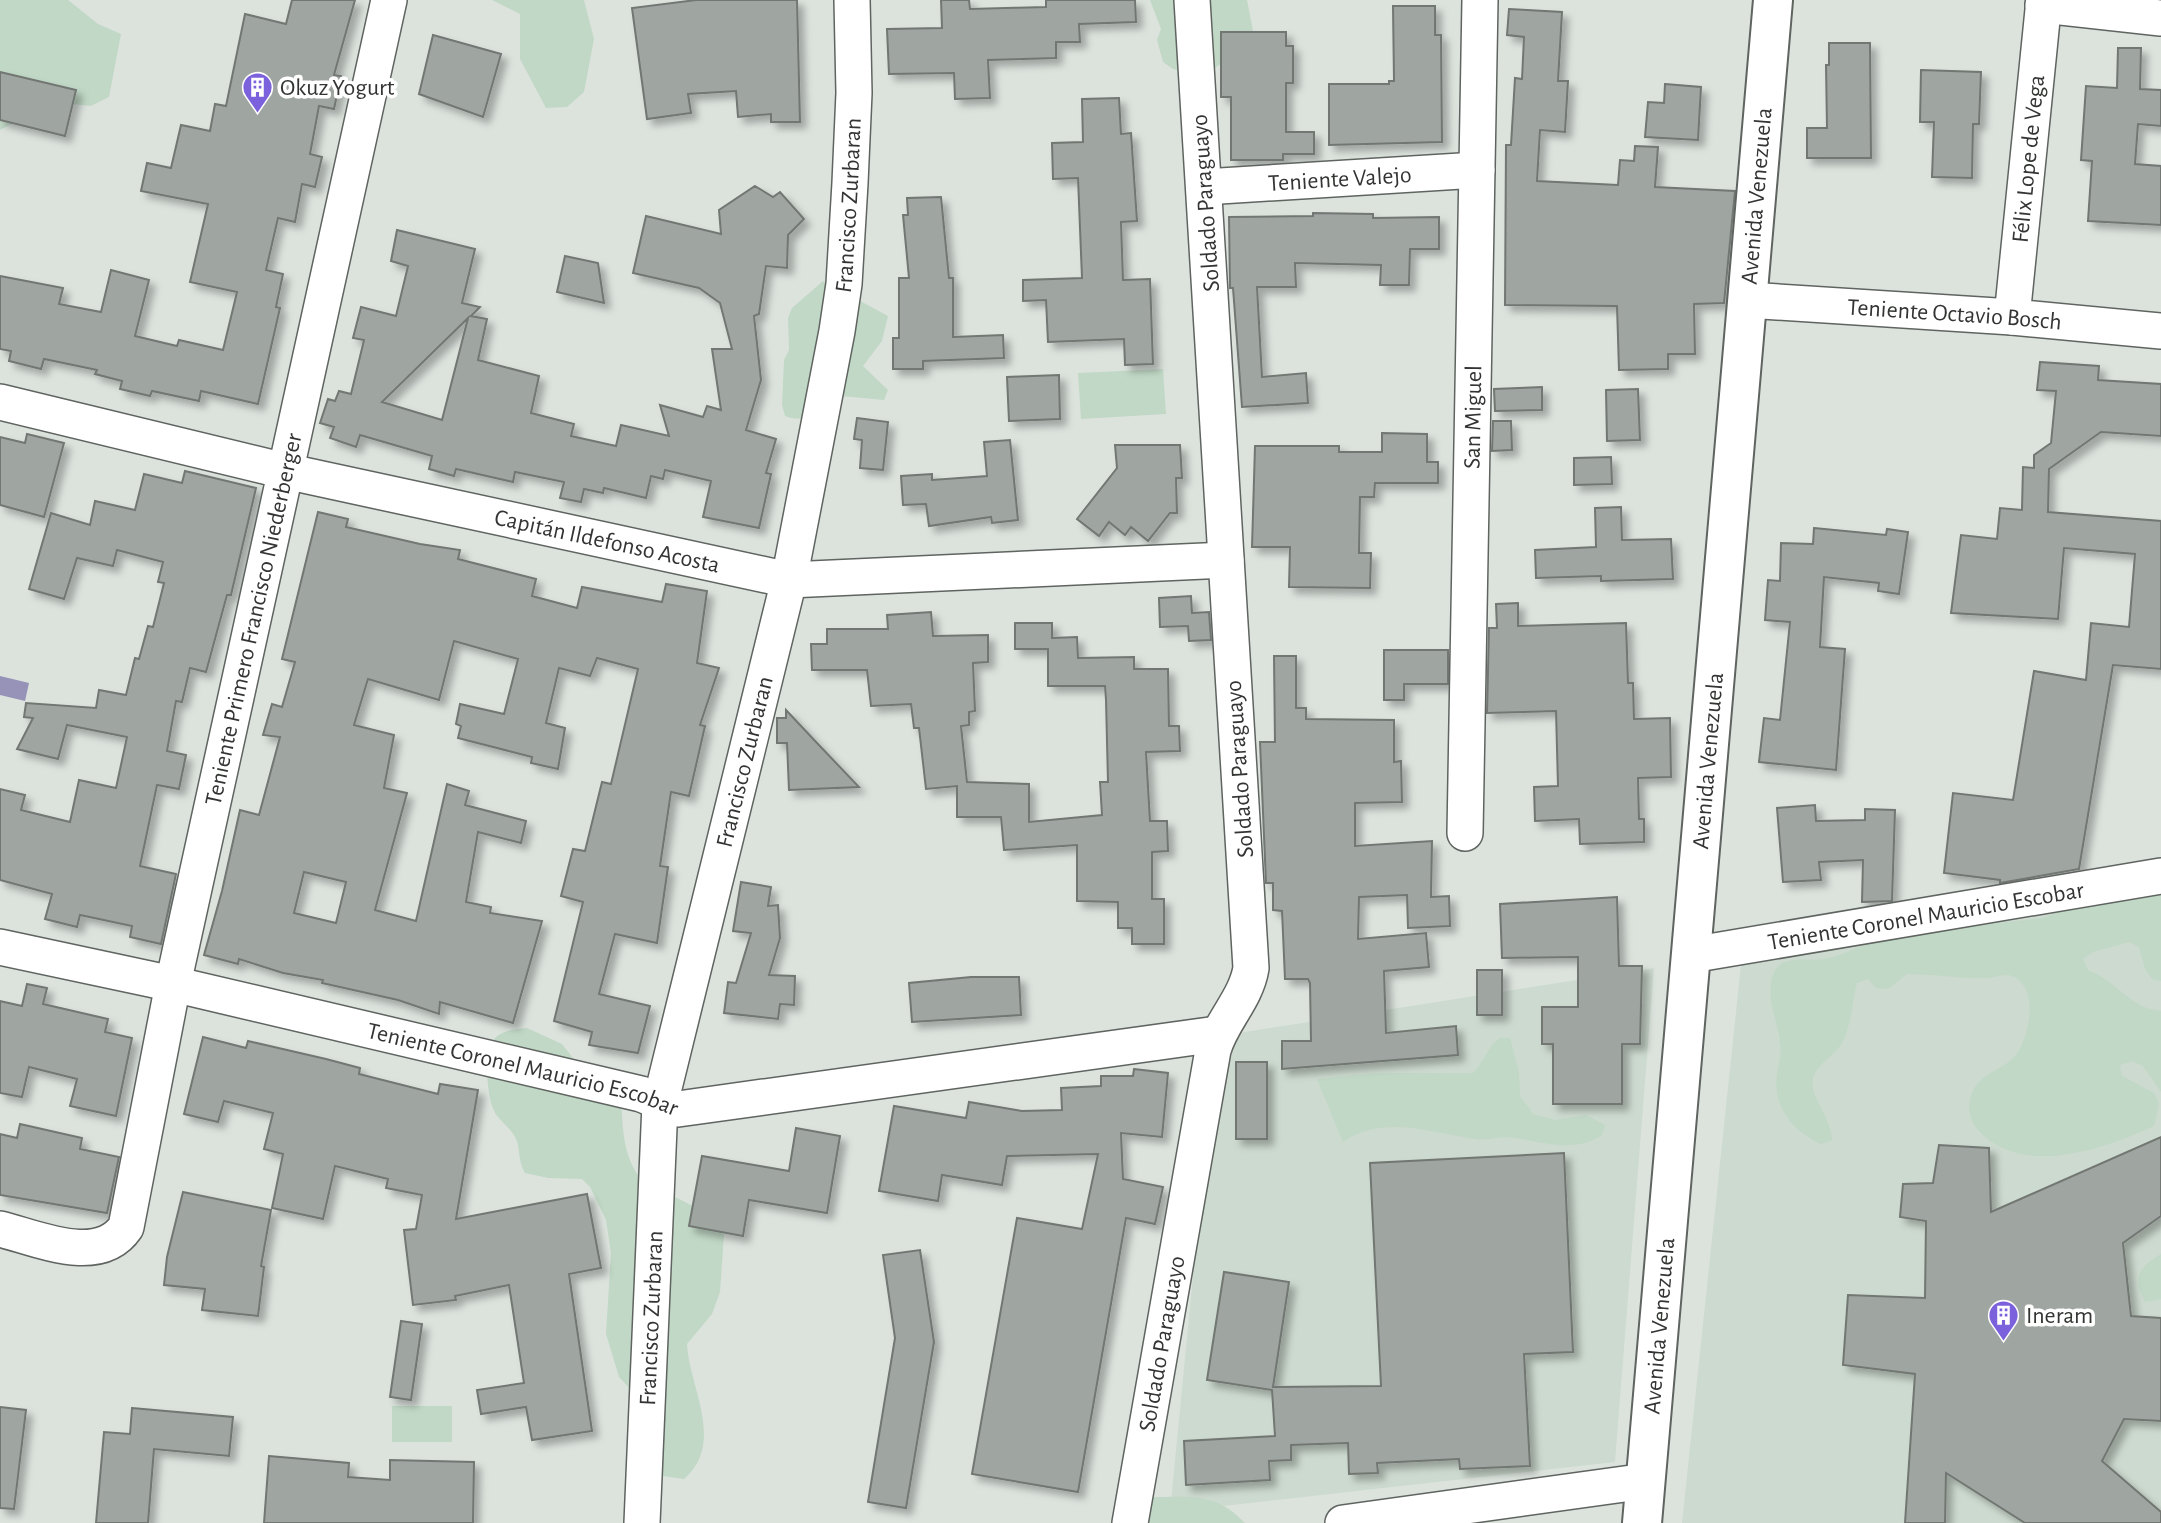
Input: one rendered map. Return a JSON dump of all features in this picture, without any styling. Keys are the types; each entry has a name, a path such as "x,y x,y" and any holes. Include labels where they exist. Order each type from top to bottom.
{"main road":[{"name":"Avenida Venezuela","path":"1642,1523 1773,0"}],"street":[{"name":"Teniente Primero Francisco Niederberger","path":"0,1229 77,1247 96,1248 119,1237 126,1227 173,984 389,0"},
{"name":"Francisco Zurbaran","path":"642,1523 660,1104 789,580 844,284 854,93 852,0"},
{"name":"Soldado Paraguayo","path":"1130,1523 1202,1104 1217,1034 1247,985 1251,968 1192,0"},
{"name":"San Miguel","path":"1465,833 1480,0"},
{"path":"2043,3 2161,18"},
{"name":"Félix Lope de Vega","path":"2012,317 2043,3"},
{"name":"Teniente Valejo","path":"1204,187 1477,170"},
{"name":"Teniente Octavio Bosch","path":"1747,300 2012,317 2161,331"},
{"name":"Capitán Ildefonso Acosta","path":"0,402 285,471 789,580 1226,560"},
{"name":"Teniente Coronel Mauricio Escobar","path":"1691,955 2161,876"},
{"name":"Teniente Coronel Mauricio Escobar","path":"0,947 173,984 641,1094 660,1104 684,1109 1217,1034"},
{"path":"1343,1523 1646,1481"}],"shaded area":[{"path":"0,676 29,683 25,701 0,695"},
{"path":"2161,889 2161,1523 1682,1523 1742,955"},
{"path":"1654,968 1615,1462 1170,1512 1210,1101 1232,1034"}],"green space":[{"path":"0,0 68,0 98,24 121,34 109,97 91,106 52,102 0,130"},
{"path":"492,0 584,0 594,39 584,92 567,107 546,108 520,59 520,14"},
{"path":"1150,0 1247,0 1253,31 1250,43 1212,70 1185,72 1173,69 1163,62 1157,40 1161,29"},
{"path":"823,281 888,316 882,341 863,366 888,390 884,400 841,396 808,417 801,419 785,416 782,405 784,360 789,350 788,318 792,308"},
{"path":"1163,369 1166,414 1081,419 1078,373"},
{"path":"2161,888 2161,981 2152,979 2145,969 2139,947 2129,942 2093,952 2083,959 2088,970 2108,981 2132,1000 2161,1011 2161,1092 2143,1066 2132,1061 2120,1065 2122,1076 2154,1093 2159,1104 2154,1126 2089,1150 2042,1156 2019,1154 1998,1146 1980,1132 1970,1114 1972,1093 1981,1080 2007,1063 2018,1052 2026,1033 2030,1011 2026,990 2021,982 2006,975 1976,978 1907,974 1888,989 1876,988 1868,979 1857,983 1844,1039 1817,1070 1813,1079 1814,1093 1832,1140 1821,1144 1809,1138 1784,1112 1777,1090 1781,1053 1771,997 1773,975 1782,964 1795,960 1825,959 1896,938 2043,918 2066,909"},
{"path":"527,1028 562,1044 576,1062 621,1097 627,1152 643,1181 709,1214 724,1235 720,1292 712,1314 687,1344 704,1432 696,1465 684,1479 662,1476 651,1470 635,1394 619,1377 606,1334 611,1253 606,1220 590,1187 582,1179 548,1178 525,1173 515,1137 496,1115 492,1104 487,1062 492,1043 503,1033"},
{"path":"1500,1038 1510,1038 1519,1073 1520,1096 1533,1114 1555,1120 1586,1115 1605,1125 1602,1135 1579,1144 1556,1145 1507,1137 1479,1139 1391,1127 1359,1134 1343,1142 1317,1079 1375,1073 1473,1073"},
{"path":"2161,1254 2161,1299 2145,1302 2139,1285 2140,1273"},
{"path":"392,1406 452,1406 452,1442 392,1442"},
{"path":"1150,1497 1190,1497 1213,1501 1224,1506 1245,1523 1130,1523"}],"building":[{"path":"292,0 355,0 334,75 341,76 334,109 319,106 310,154 322,157 315,187 302,184 295,222 278,218 266,270 283,274 276,307 280,308 258,404 201,391 199,401 152,391 150,396 120,389 122,381 95,374 97,370 44,359 41,369 9,361 11,351 0,349 0,276 63,288 59,304 101,312 111,270 149,280 135,336 177,346 179,340 223,350 237,292 190,282 208,204 141,191 147,163 171,168 181,125 210,131 215,104 226,106 245,14 286,24"},
{"path":"696,0 797,0 800,122 771,122 771,114 738,117 736,91 688,94 691,113 647,119 632,8"},
{"path":"941,0 969,0 970,9 1046,7 1046,0 1135,0 1136,22 1079,24 1080,42 1056,42 1056,58 988,60 990,98 955,99 954,73 889,74 887,29 942,28"},
{"path":"1393,6 1435,6 1435,35 1441,35 1442,142 1329,145 1329,84 1389,84 1389,81 1394,81"},
{"path":"1509,9 1562,12 1558,81 1568,81 1565,132 1540,130 1537,181 1618,185 1620,160 1634,161 1635,146 1658,147 1655,187 1735,191 1724,303 1694,304 1695,354 1668,354 1668,369 1619,370 1617,306 1505,305 1506,145 1511,145 1515,78 1522,79 1524,37 1507,35"},
{"path":"1221,32 1286,32 1286,46 1293,46 1293,83 1286,83 1286,132 1314,132 1314,154 1283,154 1283,160 1231,160 1231,97 1221,97"},
{"path":"433,35 501,54 483,117 419,94"},
{"path":"1829,43 1870,43 1871,158 1807,158 1807,128 1827,128 1826,65 1829,65"},
{"path":"2118,48 2141,48 2140,89 2161,90 2161,126 2138,124 2135,164 2161,166 2161,225 2088,221 2092,161 2081,160 2086,86 2117,88"},
{"path":"1921,70 1981,72 1979,124 1973,124 1972,178 1932,177 1934,122 1920,122"},
{"path":"0,72 76,90 65,136 0,120"},
{"path":"1665,84 1701,87 1698,140 1645,137 1648,102 1664,103"},
{"path":"1119,98 1121,134 1131,133 1137,221 1121,222 1123,280 1150,279 1153,364 1125,365 1124,339 1048,342 1046,300 1023,301 1023,280 1082,278 1078,178 1053,179 1052,143 1083,142 1082,99"},
{"path":"755,186 773,197 780,192 804,219 788,235 787,268 766,266 759,314 754,316 761,380 746,430 776,439 766,473 771,474 759,528 703,517 711,481 665,470 663,479 651,476 646,498 604,488 603,493 584,489 581,502 560,498 564,482 515,472 513,482 456,469 454,476 429,469 432,456 360,435 356,447 330,438 334,427 320,423 328,399 335,401 339,391 351,394 364,340 353,338 361,307 396,316 408,266 391,261 397,230 475,249 462,303 480,307 471,316 487,319 478,360 539,376 531,413 574,424 571,436 616,446 621,425 669,436 660,405 703,417 707,406 721,410 712,349 732,349 720,303 699,288 633,273 646,216 721,234 719,210","holes":["468,318 442,420 382,402"]},
{"path":"941,197 949,278 953,278 953,337 1003,335 1004,358 923,361 923,369 893,369 893,338 899,338 899,278 909,278 903,215 908,215 907,198"},
{"path":"1313,213 1373,214 1373,218 1439,217 1439,249 1410,249 1409,285 1380,285 1381,265 1295,263 1296,287 1257,287 1262,377 1306,373 1308,403 1242,407 1233,288 1230,288 1229,217 1313,216"},
{"path":"565,256 598,263 604,303 557,292"},
{"path":"2040,362 2099,366 2098,380 2161,384 2161,436 2101,432 2049,469 2048,512 2161,521 2161,669 2113,665 2079,869 2000,883 2000,880 1944,873 1953,793 2013,800 2034,671 2086,680 2091,623 2129,627 2135,554 2064,548 2058,619 1951,613 1961,535 1997,539 2000,508 2022,510 2023,467 2034,468 2034,455 2051,443 2056,391 2037,390"},
{"path":"1059,375 1060,419 1009,421 1007,377"},
{"path":"1542,387 1542,410 1495,411 1494,389"},
{"path":"1638,389 1640,440 1607,441 1606,390"},
{"path":"857,418 888,422 883,470 860,468 862,440 854,439"},
{"path":"1493,421 1511,421 1512,450 1492,451"},
{"path":"1382,433 1427,434 1427,462 1438,462 1438,483 1375,483 1374,497 1360,497 1359,553 1371,553 1370,588 1289,587 1290,547 1252,547 1255,446 1339,446 1339,452 1382,452"},
{"path":"27,434 64,443 44,517 0,505 0,437 25,443"},
{"path":"1010,440 1018,520 992,523 991,517 929,526 926,504 903,505 901,476 932,474 932,480 987,476 984,442"},
{"path":"1115,445 1180,445 1182,478 1176,478 1177,513 1170,513 1148,541 1131,527 1125,535 1109,522 1099,536 1077,519 1117,468"},
{"path":"1611,457 1612,484 1574,485 1574,458"},
{"path":"185,471 256,488 231,595 227,595 206,672 190,668 182,702 176,701 167,751 186,755 179,789 157,785 140,866 176,874 161,944 130,937 132,926 80,915 77,927 45,919 52,894 0,880 0,789 25,795 21,810 70,822 79,780 116,788 127,737 67,725 58,759 17,749 33,718 24,717 26,703 96,708 99,690 126,695 135,658 139,659 148,626 153,627 164,583 158,582 163,562 117,550 113,566 77,558 64,599 29,589 51,513 90,525 95,501 135,510 144,474 182,483"},
{"path":"1621,507 1622,540 1671,539 1673,579 1601,581 1601,576 1536,578 1535,550 1596,547 1595,508"},
{"path":"318,512 348,519 346,527 460,550 458,559 536,579 532,596 577,608 582,587 662,602 666,584 707,591 697,663 719,668 700,725 705,726 689,796 671,792 660,866 668,867 657,943 615,934 599,994 650,1006 638,1053 589,1045 592,1032 554,1021 583,902 561,896 573,849 585,851 602,782 611,784 638,669 597,658 590,676 559,668 546,723 565,728 558,769 531,763 532,757 458,738 461,726 456,724 460,704 504,714 518,659 454,641 439,700 368,679 354,725 394,735 384,788 407,793 375,910 416,921 447,784 469,791 465,805 526,821 521,843 478,832 466,902 491,907 490,913 542,921 513,1023 440,1002 439,1014 398,1000 322,983 323,980 283,973 239,959 238,964 204,955 240,810 259,815 280,737 263,735 272,704 282,707 295,662 282,659","holes":["304,872 346,882 336,923 294,913"]},
{"path":"1814,528 1886,535 1887,529 1908,532 1899,594 1878,591 1879,583 1824,577 1820,647 1845,649 1836,770 1759,762 1764,718 1780,720 1790,622 1765,620 1768,580 1780,581 1781,543 1813,544"},
{"path":"1191,596 1192,613 1209,612 1211,640 1189,641 1188,626 1160,627 1159,598"},
{"path":"1518,603 1518,626 1626,623 1628,683 1633,683 1634,719 1670,718 1671,777 1638,778 1639,819 1644,819 1644,842 1580,844 1579,819 1535,821 1534,787 1558,786 1556,711 1487,713 1489,628 1497,628 1496,604"},
{"path":"931,612 933,636 988,635 988,662 973,663 975,711 969,712 969,725 961,726 967,782 1029,784 1029,822 1102,815 1100,782 1108,782 1106,700 1105,686 1048,686 1048,649 1015,649 1015,623 1052,623 1052,638 1077,637 1078,658 1134,657 1134,669 1168,669 1169,726 1179,726 1180,751 1146,752 1150,821 1167,821 1168,851 1152,852 1152,899 1164,899 1164,944 1132,944 1132,928 1118,928 1118,902 1077,901 1077,845 1004,850 1001,817 957,817 957,786 926,789 919,728 914,728 911,704 871,706 867,670 812,670 811,644 827,644 827,629 888,629 887,615"},
{"path":"1384,650 1448,650 1448,684 1404,684 1404,700 1384,700"},
{"path":"1274,656 1296,656 1296,708 1306,708 1306,719 1394,720 1394,762 1401,761 1402,802 1355,803 1355,846 1432,841 1431,897 1449,896 1450,926 1408,928 1407,895 1359,897 1358,939 1426,933 1429,967 1384,971 1386,1033 1456,1026 1458,1055 1282,1069 1282,1041 1311,1041 1310,983 1308,979 1285,979 1282,911 1273,910 1273,883 1266,883 1260,742 1275,742"},
{"path":"786,710 859,787 789,790 787,743 777,743 777,718 786,718"},
{"path":"1815,805 1816,821 1865,820 1865,809 1895,810 1892,901 1862,902 1863,860 1819,862 1821,880 1783,882 1777,808"},
{"path":"741,882 771,887 768,906 778,905 780,938 769,975 795,976 794,1005 780,1004 778,1019 724,1013 728,982 736,983 751,933 733,931"},
{"path":"1617,897 1619,966 1642,966 1640,1044 1622,1044 1622,1104 1553,1104 1553,1044 1542,1044 1542,1007 1578,1007 1578,957 1502,958 1500,904"},
{"path":"1477,970 1502,970 1502,1015 1477,1015"},
{"path":"971,977 1019,977 1021,1015 912,1022 909,983"},
{"path":"27,984 47,988 43,1004 108,1019 105,1032 132,1038 116,1116 70,1106 77,1079 29,1067 22,1097 0,1093 0,1001 22,1006"},
{"path":"203,1037 246,1048 248,1041 326,1059 360,1068 359,1074 438,1094 440,1084 478,1090 456,1219 587,1194 601,1268 569,1274 592,1431 532,1440 526,1407 481,1414 477,1390 524,1383 509,1285 455,1296 456,1300 413,1305 404,1230 416,1229 422,1195 386,1188 388,1179 335,1166 323,1219 272,1208 283,1154 264,1149 273,1113 224,1101 218,1122 184,1114"},
{"path":"1236,1062 1267,1062 1267,1139 1236,1139"},
{"path":"1134,1069 1168,1073 1162,1137 1121,1133 1123,1179 1163,1187 1155,1224 1126,1218 1078,1492 972,1474 1017,1218 1082,1229 1098,1154 1007,1156 1002,1185 942,1175 938,1201 879,1191 894,1106 966,1118 969,1102 1022,1111 1062,1110 1061,1088 1101,1086 1101,1076 1133,1076"},
{"path":"20,1124 82,1138 80,1149 119,1157 107,1213 0,1195 0,1134 17,1138"},
{"path":"796,1128 840,1136 827,1213 749,1200 743,1236 689,1226 702,1156 789,1171"},
{"name":"Ineram","path":"2161,1137 2161,1216 2123,1243 2131,1316 2161,1318 2161,1421 2124,1419 2102,1461 2161,1512 2161,1523 2025,1523 1946,1473 1945,1523 1905,1523 1915,1374 1843,1365 1848,1295 1925,1298 1926,1221 1900,1217 1903,1184 1933,1183 1939,1145 1989,1148 1991,1212"},
{"path":"1564,1153 1573,1352 1524,1354 1530,1466 1460,1469 1459,1459 1377,1463 1378,1473 1349,1474 1348,1443 1291,1445 1291,1460 1269,1461 1270,1480 1186,1485 1184,1441 1275,1436 1272,1390 1207,1380 1224,1272 1289,1282 1273,1387 1381,1386 1370,1163"},
{"path":"183,1192 271,1210 261,1266 264,1267 258,1316 202,1310 205,1289 164,1285 167,1257"},
{"path":"920,1250 934,1342 906,1508 868,1502 895,1338 883,1255"},
{"path":"401,1321 422,1324 411,1400 390,1397"},
{"path":"0,1407 26,1410 14,1509 0,1508"},
{"path":"132,1408 233,1417 229,1456 154,1449 148,1523 96,1523 104,1432 130,1434"},
{"path":"269,1456 349,1463 348,1477 390,1480 390,1460 474,1462 473,1523 264,1523"}],"place":[{"name":"Okuz Yogurt","path":"257,114"},
{"name":"Ineram","path":"2003,1342"}]}
